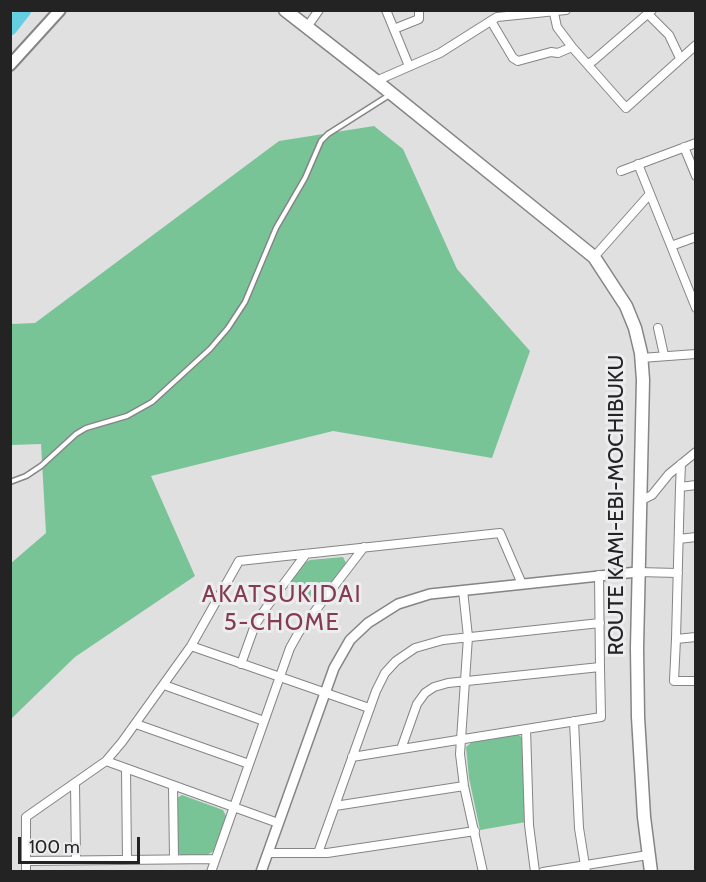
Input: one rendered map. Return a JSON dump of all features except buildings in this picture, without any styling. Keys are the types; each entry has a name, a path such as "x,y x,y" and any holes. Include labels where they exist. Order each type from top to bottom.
{"main road":[{"path":"10,65 60,10"},
{"name":"ROUTE KAMI-EBI-MOCHIBUKU","path":"285,10 594,257 626,306 635,328 643,380 638,572 638,717 651,872"}],"street":[{"path":"307,27 319,10"},
{"path":"386,10 409,66"},
{"path":"394,29 419,19 419,10"},
{"path":"376,81 440,53 499,17 566,10"},
{"path":"587,64 650,12 669,35 680,58"},
{"path":"554,13 557,27 572,47 626,108 696,45"},
{"path":"491,21 513,58 518,61 551,52 558,53 572,47"},
{"path":"621,171 696,142"},
{"path":"684,147 696,176"},
{"path":"638,164 671,246 692,289 696,308"},
{"path":"594,257 649,195"},
{"path":"671,246 696,237"},
{"path":"658,328 664,355"},
{"path":"641,358 696,354"},
{"path":"640,501 652,495 669,474 696,452"},
{"path":"681,464 674,681 696,681"},
{"path":"680,487 696,485"},
{"path":"26,872 26,817 106,761 136,724 192,646 239,561 500,533 522,584"},
{"path":"679,539 696,537"},
{"path":"211,872 290,648 299,632 364,548"},
{"path":"241,664 255,626 306,554"},
{"path":"261,872 324,693 343,650 373,619 398,604 419,596 599,575 638,572 678,573"},
{"path":"352,757 601,717 599,575"},
{"path":"463,590 468,638 461,739 464,786 483,872"},
{"path":"318,853 369,708 385,674 396,661 423,645 443,640 600,623"},
{"path":"676,639 696,637"},
{"path":"192,646 369,708"},
{"path":"401,749 415,709 425,693 440,685 600,667"},
{"path":"164,685 264,721"},
{"path":"574,722 579,828 585,868"},
{"path":"136,724 249,764"},
{"path":"526,729 529,825 535,872"},
{"path":"106,761 278,823"},
{"path":"126,769 127,860"},
{"path":"75,783 76,860"},
{"path":"173,786 174,859"},
{"path":"335,806 464,786"},
{"path":"268,853 318,853 475,831"},
{"path":"543,872 585,868 648,855"},
{"path":"26,861 215,859"}],"lane":[{"path":"10,482 26,476 41,466 76,434 86,428 127,416 152,402 210,349 228,328 245,302 276,228 305,178 321,141 328,134 391,94"}],"green space":[{"path":"374,126 403,149 457,269 530,351 492,458 333,431 151,476 195,576 75,657 11,719 10,564 46,533 41,444 11,445 11,324 35,323 279,141"},
{"path":"343,557 346,563 317,602 290,581 302,564 310,560"},
{"path":"517,734 523,738 526,822 480,830 469,778 466,747 472,742"},
{"path":"182,795 223,810 226,816 215,850 206,856 182,857 177,851 177,798"}],"waterway":[{"path":"10,28 24,10"}],"district":[{"name":"AKATSUKIDAI 5-CHOME","path":"282,609"}]}
